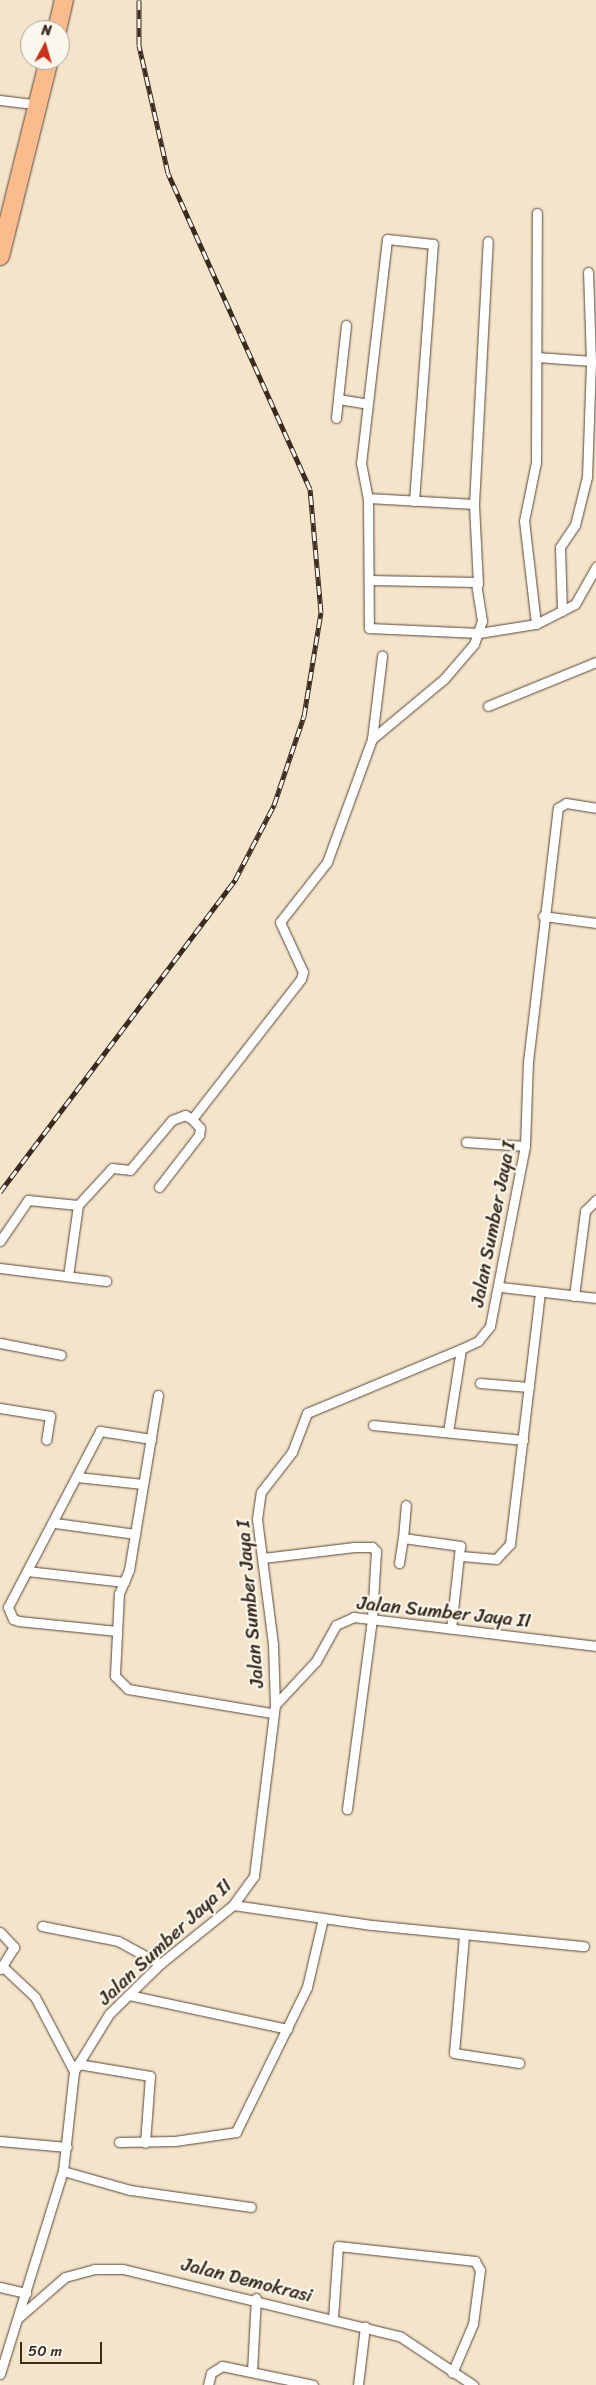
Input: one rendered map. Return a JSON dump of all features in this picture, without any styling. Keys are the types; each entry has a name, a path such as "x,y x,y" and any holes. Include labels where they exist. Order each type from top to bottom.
{"highway":[{"path":"59,20 64,0"},
{"path":"0,256 47,70"}],"street":[{"path":"0,100 38,105"},
{"path":"536,624 524,521 536,462 538,357 537,213"},
{"path":"414,501 433,244 387,239 361,463 368,498 369,628 479,632 536,624 575,604 596,567"},
{"path":"372,739 456,668 479,632 474,504 488,241"},
{"path":"562,611 560,547 575,524 587,477 591,361 588,272"},
{"path":"336,418 346,325"},
{"path":"538,357 591,361"},
{"path":"338,399 368,404"},
{"path":"368,498 474,504"},
{"path":"369,580 478,584"},
{"path":"192,1120 302,977 280,922 327,862 372,739 382,656"},
{"path":"488,706 596,662"},
{"name":"Jalan Sumber Jaya I","path":"274,1709 257,1503 265,1482 292,1452 307,1413 461,1348 485,1334 501,1288 525,1146 528,1062 543,916 558,808 566,803 596,808"},
{"path":"543,916 596,923"},
{"path":"68,1276 78,1205 112,1168 130,1170 172,1120 185,1115 200,1128 199,1135 159,1187"},
{"path":"466,1142 525,1146"},
{"path":"0,1242 28,1200 78,1205"},
{"path":"574,1296 586,1211 596,1200"},
{"path":"0,1268 106,1281"},
{"path":"501,1288 596,1298"},
{"path":"460,1556 496,1559 506,1551 523,1440 540,1293"},
{"path":"0,1343 61,1355"},
{"path":"448,1432 461,1348"},
{"path":"480,1384 529,1387"},
{"path":"158,1395 135,1534 124,1582 119,1593 115,1676 128,1689 274,1709"},
{"path":"0,1408 50,1416 46,1440"},
{"path":"373,1425 523,1440"},
{"path":"117,1631 13,1618 8,1607 55,1523 100,1431 151,1439"},
{"path":"77,1477 143,1484"},
{"path":"399,1563 406,1506"},
{"path":"55,1523 135,1534"},
{"path":"403,1538 458,1545 460,1556 451,1628"},
{"path":"263,1558 374,1548 372,1619 347,1809"},
{"path":"27,1571 124,1582"},
{"name":"Jalan Sumber Jaya II","path":"0,2374 63,2171 76,2068 109,2014 160,1964 234,1905 254,1876 258,1862 274,1709 316,1661 342,1619 372,1619 596,1646"},
{"path":"234,1905 464,1936 584,1946"},
{"path":"118,2142 145,2143 236,2132 308,1987 323,1918"},
{"path":"42,1926 118,1941 160,1964"},
{"path":"0,1932 14,1947 1,1968 35,1997 76,2068 150,2076 145,2143"},
{"path":"464,1936 454,2053 519,2062"},
{"path":"129,1995 287,2029"},
{"path":"0,2142 67,2147"},
{"path":"63,2171 130,2190 251,2207"},
{"path":"333,2318 338,2246 475,2261 480,2270 473,2324 452,2373"},
{"name":"Jalan Demokrasi","path":"15,2321 50,2286 80,2271 100,2268 123,2268 256,2298 400,2337 452,2373 473,2385"},
{"path":"0,2287 26,2293"},
{"path":"252,2371 256,2298"},
{"path":"358,2385 365,2326"},
{"path":"208,2385 215,2367 252,2371 313,2385"}],"railway":[{"path":"0,1192 235,880 274,805 304,716 321,612 310,489 168,173 139,45 139,0"}]}
